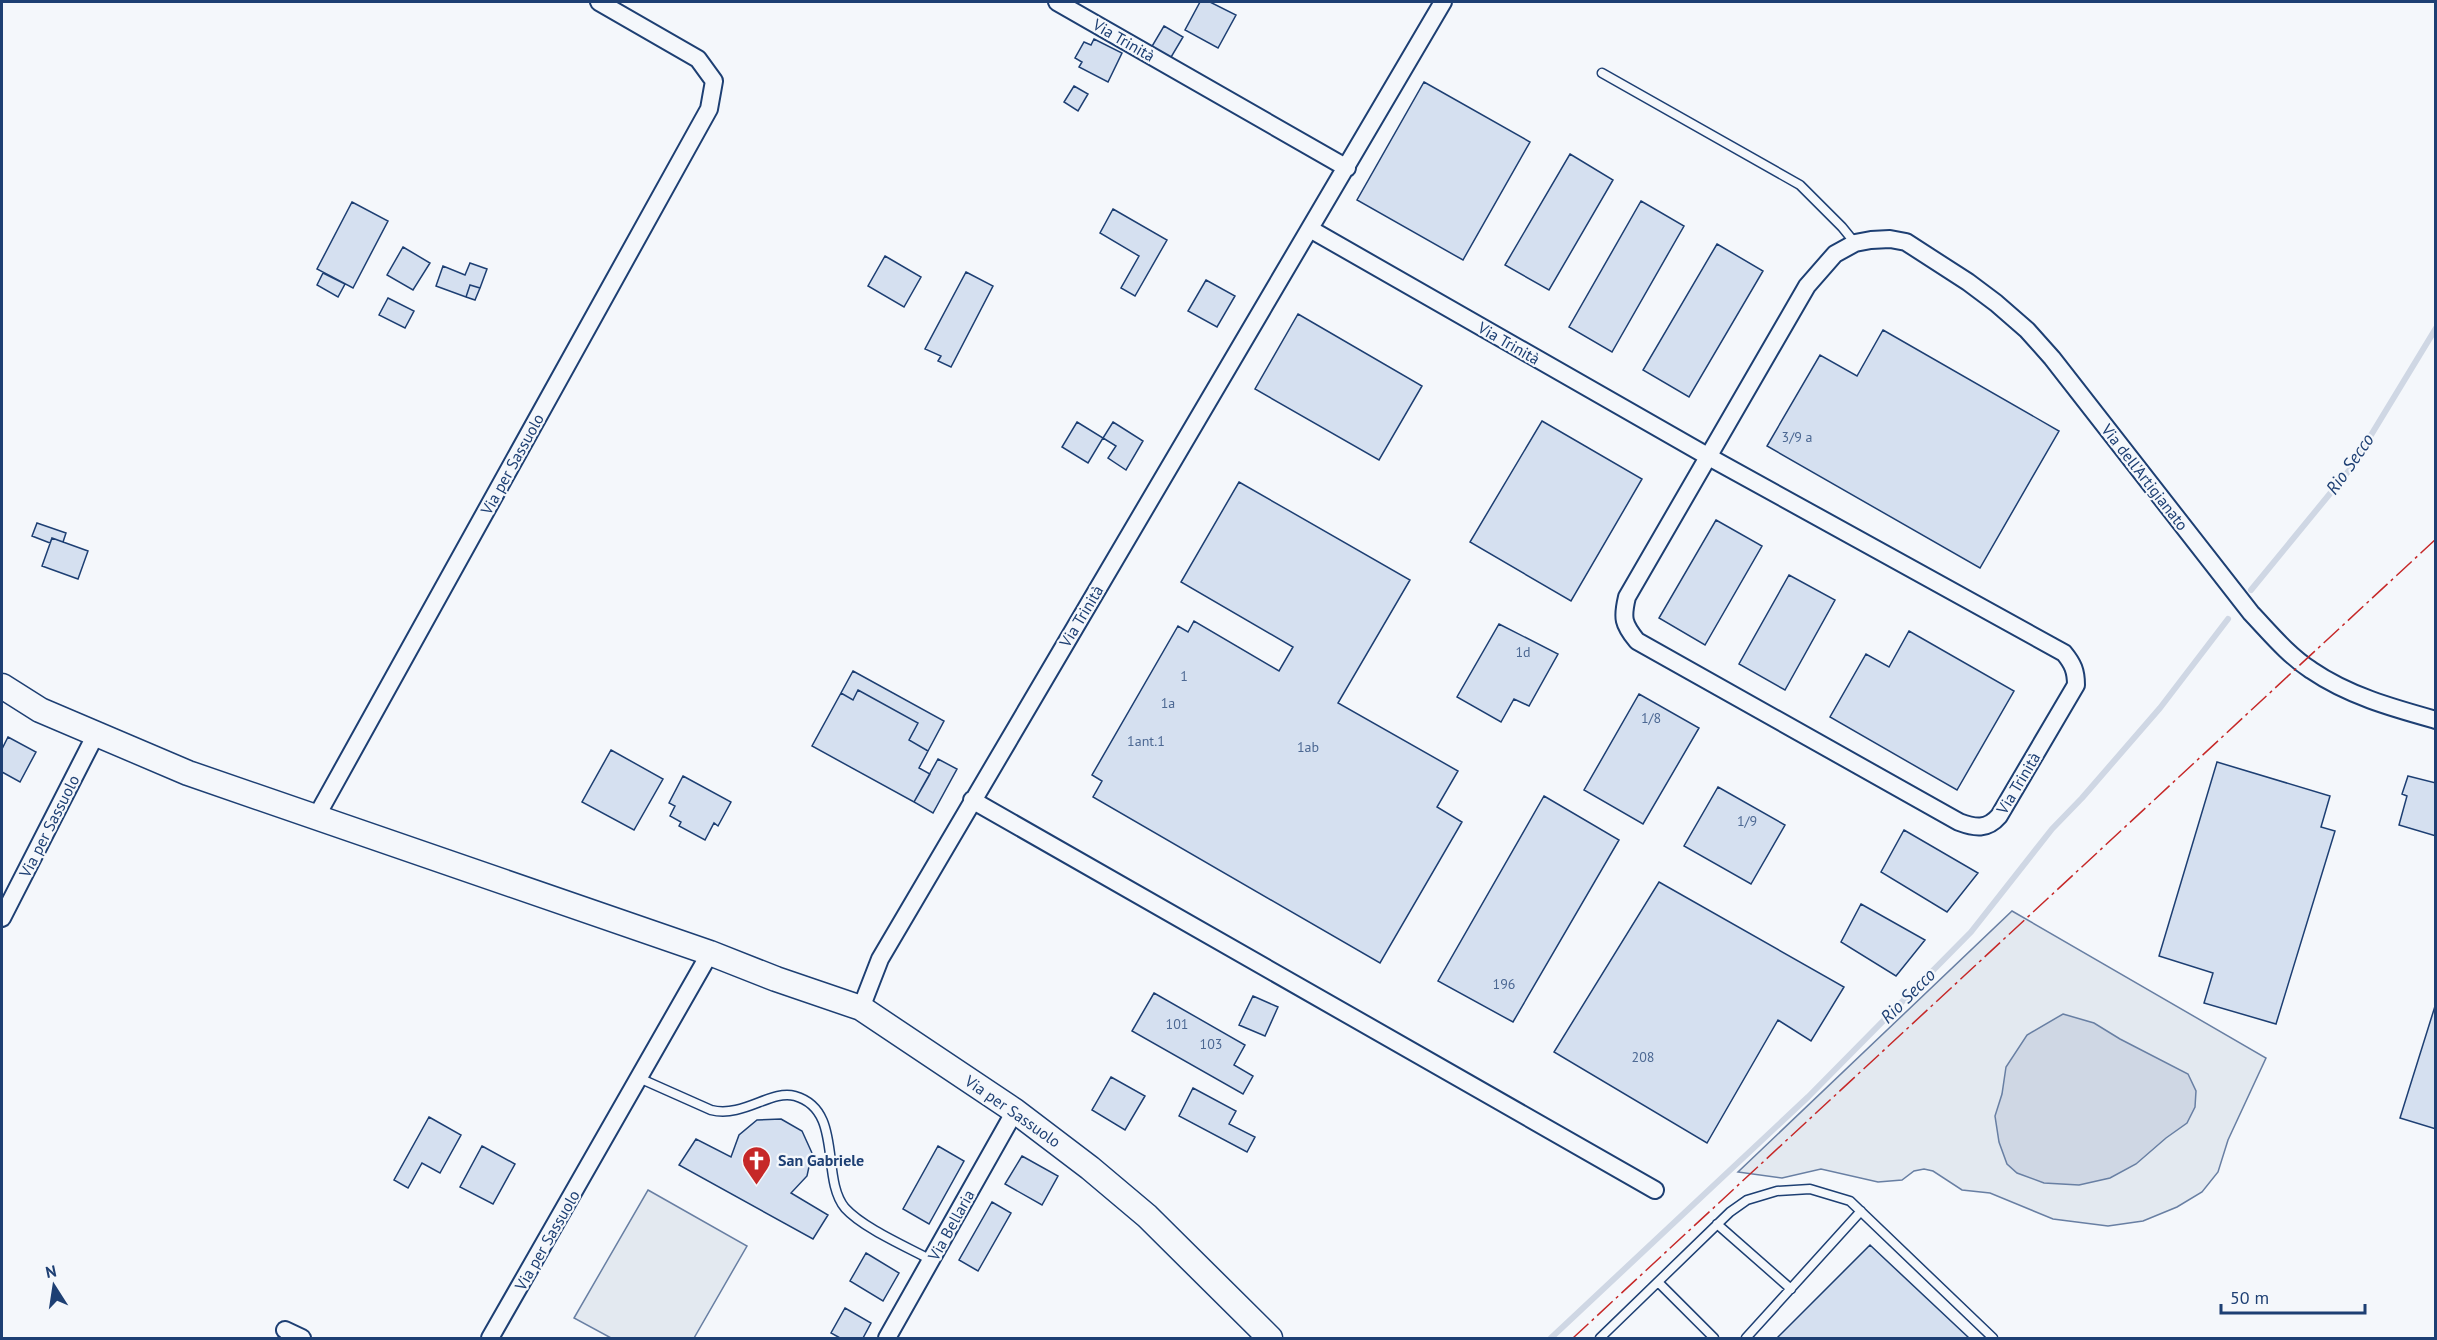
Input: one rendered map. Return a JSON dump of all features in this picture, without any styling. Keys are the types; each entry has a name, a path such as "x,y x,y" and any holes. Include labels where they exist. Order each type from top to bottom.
{"main road":[{"name":"Via per Sassuolo","path":"2,686 40,710 188,773 315,819 710,953 776,980 861,1008 1015,1111 1090,1168 1147,1216 1270,1338"}],"street":[{"name":"Via per Sassuolo","path":"315,819 709,109 714,81 698,59 599,2"},
{"name":"Via Trinità","path":"1057,2 1347,168"},
{"name":"Via Trinità","path":"861,1008 880,959 1443,2"},
{"name":"Via Trinità","path":"1310,229 1709,457 2064,653 2073,664 2076,685 1999,816 1993,823 1982,828 1971,827 1959,822 1637,641 1626,627 1623,613 1627,597 1709,457 1807,286 1835,254 1855,243"},
{"name":"Via dell'Artigianato","path":"1855,243 1890,239 1906,242 1996,303 2027,330 2052,358 2251,613 2283,647 2311,670 2339,687 2371,700 2436,720"},
{"name":"Via per Sassuolo","path":"2,918 96,734"},
{"path":"972,800 1655,1190"},
{"name":"Via per Sassuolo","path":"490,1338 710,953"},
{"name":"Via Bellaria","path":"887,1338 1015,1111"},
{"path":"285,1330 302,1338"}],"lane":[{"path":"1602,73 1800,185 1855,243"},
{"path":"639,1078 711,1110 724,1113 753,1107 782,1096 794,1096 808,1102 821,1118 826,1131 838,1195 844,1206 857,1219 931,1260"},
{"path":"1599,1338 1717,1224 1747,1200 1777,1191 1810,1189 1850,1201 1993,1338"},
{"path":"1746,1338 1861,1211"},
{"path":"1717,1224 1791,1289"},
{"path":"1658,1282 1714,1338"}],"shaded area":[{"path":"2012,911 2266,1058 2228,1140 2218,1172 2202,1192 2177,1207 2143,1221 2108,1226 2053,1219 1990,1193 1962,1190 1933,1171 1924,1169 1914,1171 1902,1180 1878,1182 1821,1169 1782,1178 1738,1172"},
{"path":"2063,1014 2094,1023 2188,1074 2196,1091 2195,1107 2187,1123 2136,1164 2110,1178 2079,1185 2044,1183 2017,1173 2007,1164 1999,1142 1995,1116 2002,1094 2006,1067 2027,1035"},
{"path":"648,1190 747,1246 694,1338 611,1338 574,1318"}],"building":[{"path":"1200,2 1210,2 1236,15 1218,48 1185,30"},
{"path":"1164,26 1183,37 1167,64 1148,53"},
{"path":"1094,39 1122,53 1108,82 1079,67 1082,62 1075,58 1084,42 1091,45"},
{"path":"1424,82 1530,142 1463,260 1357,200"},
{"path":"1074,86 1088,94 1078,111 1064,102"},
{"path":"1570,154 1613,180 1549,290 1505,265"},
{"path":"1641,201 1684,226 1612,352 1569,327"},
{"path":"352,202 388,221 353,288 317,269"},
{"path":"1113,209 1167,240 1135,296 1121,288 1139,256 1100,233"},
{"path":"1717,244 1763,271 1689,397 1643,370"},
{"path":"403,247 430,263 413,290 387,275"},
{"path":"885,256 921,277 904,307 868,286"},
{"path":"470,263 487,269 480,288 470,285 466,297 436,286 443,266 465,275"},
{"path":"966,272 993,286 951,367 938,361 941,356 925,349"},
{"path":"323,273 345,284 338,297 317,285"},
{"path":"1206,280 1235,296 1217,327 1188,311"},
{"path":"470,285 480,288 475,300 466,297"},
{"path":"388,298 414,311 405,328 379,315"},
{"path":"1298,314 1422,386 1379,460 1255,389"},
{"path":"1883,330 2059,431 1980,568 1767,446 1820,355 1857,376"},
{"path":"1542,421 1642,479 1571,601 1470,542"},
{"path":"1077,422 1103,438 1088,463 1062,447"},
{"path":"1113,422 1143,441 1126,470 1108,458 1116,446 1103,438"},
{"path":"1239,482 1410,580 1338,703 1458,771 1437,807 1462,822 1380,963 1093,797 1102,781 1092,775 1178,626 1188,632 1194,621 1279,671 1293,647 1181,582"},
{"path":"1716,520 1762,546 1705,645 1659,618"},
{"path":"37,523 66,533 63,542 52,538 50,543 32,536"},
{"path":"52,538 88,551 78,579 42,566"},
{"path":"1789,575 1835,600 1785,690 1739,664"},
{"path":"1499,624 1558,654 1529,706 1514,699 1501,722 1457,697"},
{"path":"1909,631 2014,691 1957,790 1830,717 1866,654 1889,667"},
{"path":"853,671 944,721 928,751 909,740 918,723 858,690 853,700 841,693"},
{"path":"858,690 918,723 909,740 928,751 919,768 930,774 914,802 812,746 841,693 853,700"},
{"path":"1639,694 1699,728 1643,824 1584,790"},
{"path":"8,737 36,752 20,782 2,772 2,749"},
{"path":"611,750 663,779 634,830 582,802"},
{"path":"938,759 957,769 933,813 914,802"},
{"path":"2217,762 2330,796 2321,827 2335,831 2276,1024 2204,1003 2213,973 2159,956"},
{"path":"683,776 731,802 718,826 714,823 705,840 679,826 681,822 670,816 675,806 669,803"},
{"path":"2408,776 2436,783 2436,836 2399,825 2407,796 2402,794"},
{"path":"1718,787 1785,825 1751,884 1684,846"},
{"path":"1544,796 1619,840 1513,1022 1438,981"},
{"path":"1904,830 1978,873 1947,912 1881,872"},
{"path":"1659,882 1844,987 1811,1041 1778,1020 1707,1143 1554,1052"},
{"path":"1861,904 1925,940 1896,976 1841,942"},
{"path":"1154,993 1245,1045 1234,1065 1253,1076 1243,1094 1132,1031"},
{"path":"1253,996 1278,1007 1265,1036 1239,1025"},
{"path":"2436,1003 2436,1129 2400,1118"},
{"path":"1111,1077 1145,1096 1125,1130 1092,1110"},
{"path":"1193,1088 1236,1111 1229,1124 1255,1137 1247,1152 1179,1116"},
{"path":"429,1117 461,1135 440,1173 422,1163 408,1188 394,1180"},
{"name":"San Gabriele","path":"781,1119 802,1131 812,1153 807,1176 791,1193 828,1215 813,1239 679,1165 696,1139 731,1157 739,1135 757,1120"},
{"path":"482,1146 515,1164 493,1204 460,1187"},
{"path":"938,1146 964,1161 929,1224 903,1209"},
{"path":"1022,1156 1058,1176 1042,1205 1005,1184"},
{"path":"992,1202 1011,1213 978,1271 959,1260"},
{"path":"1870,1245 1969,1338 1777,1338"},
{"path":"866,1253 899,1273 883,1301 850,1281"},
{"path":"845,1308 871,1323 863,1338 840,1338 831,1333"}],"waterway":[{"name":"Rio Secco","path":"2251,590 2351,468 2436,328"},
{"name":"Rio Secco","path":"1551,1338 1808,1097 1971,932 2052,829 2160,708 2228,619"}],"power":[{"path":"1573,1338 2436,539"}],"place":[{"name":"San Gabriele","path":"757,1186"}]}
